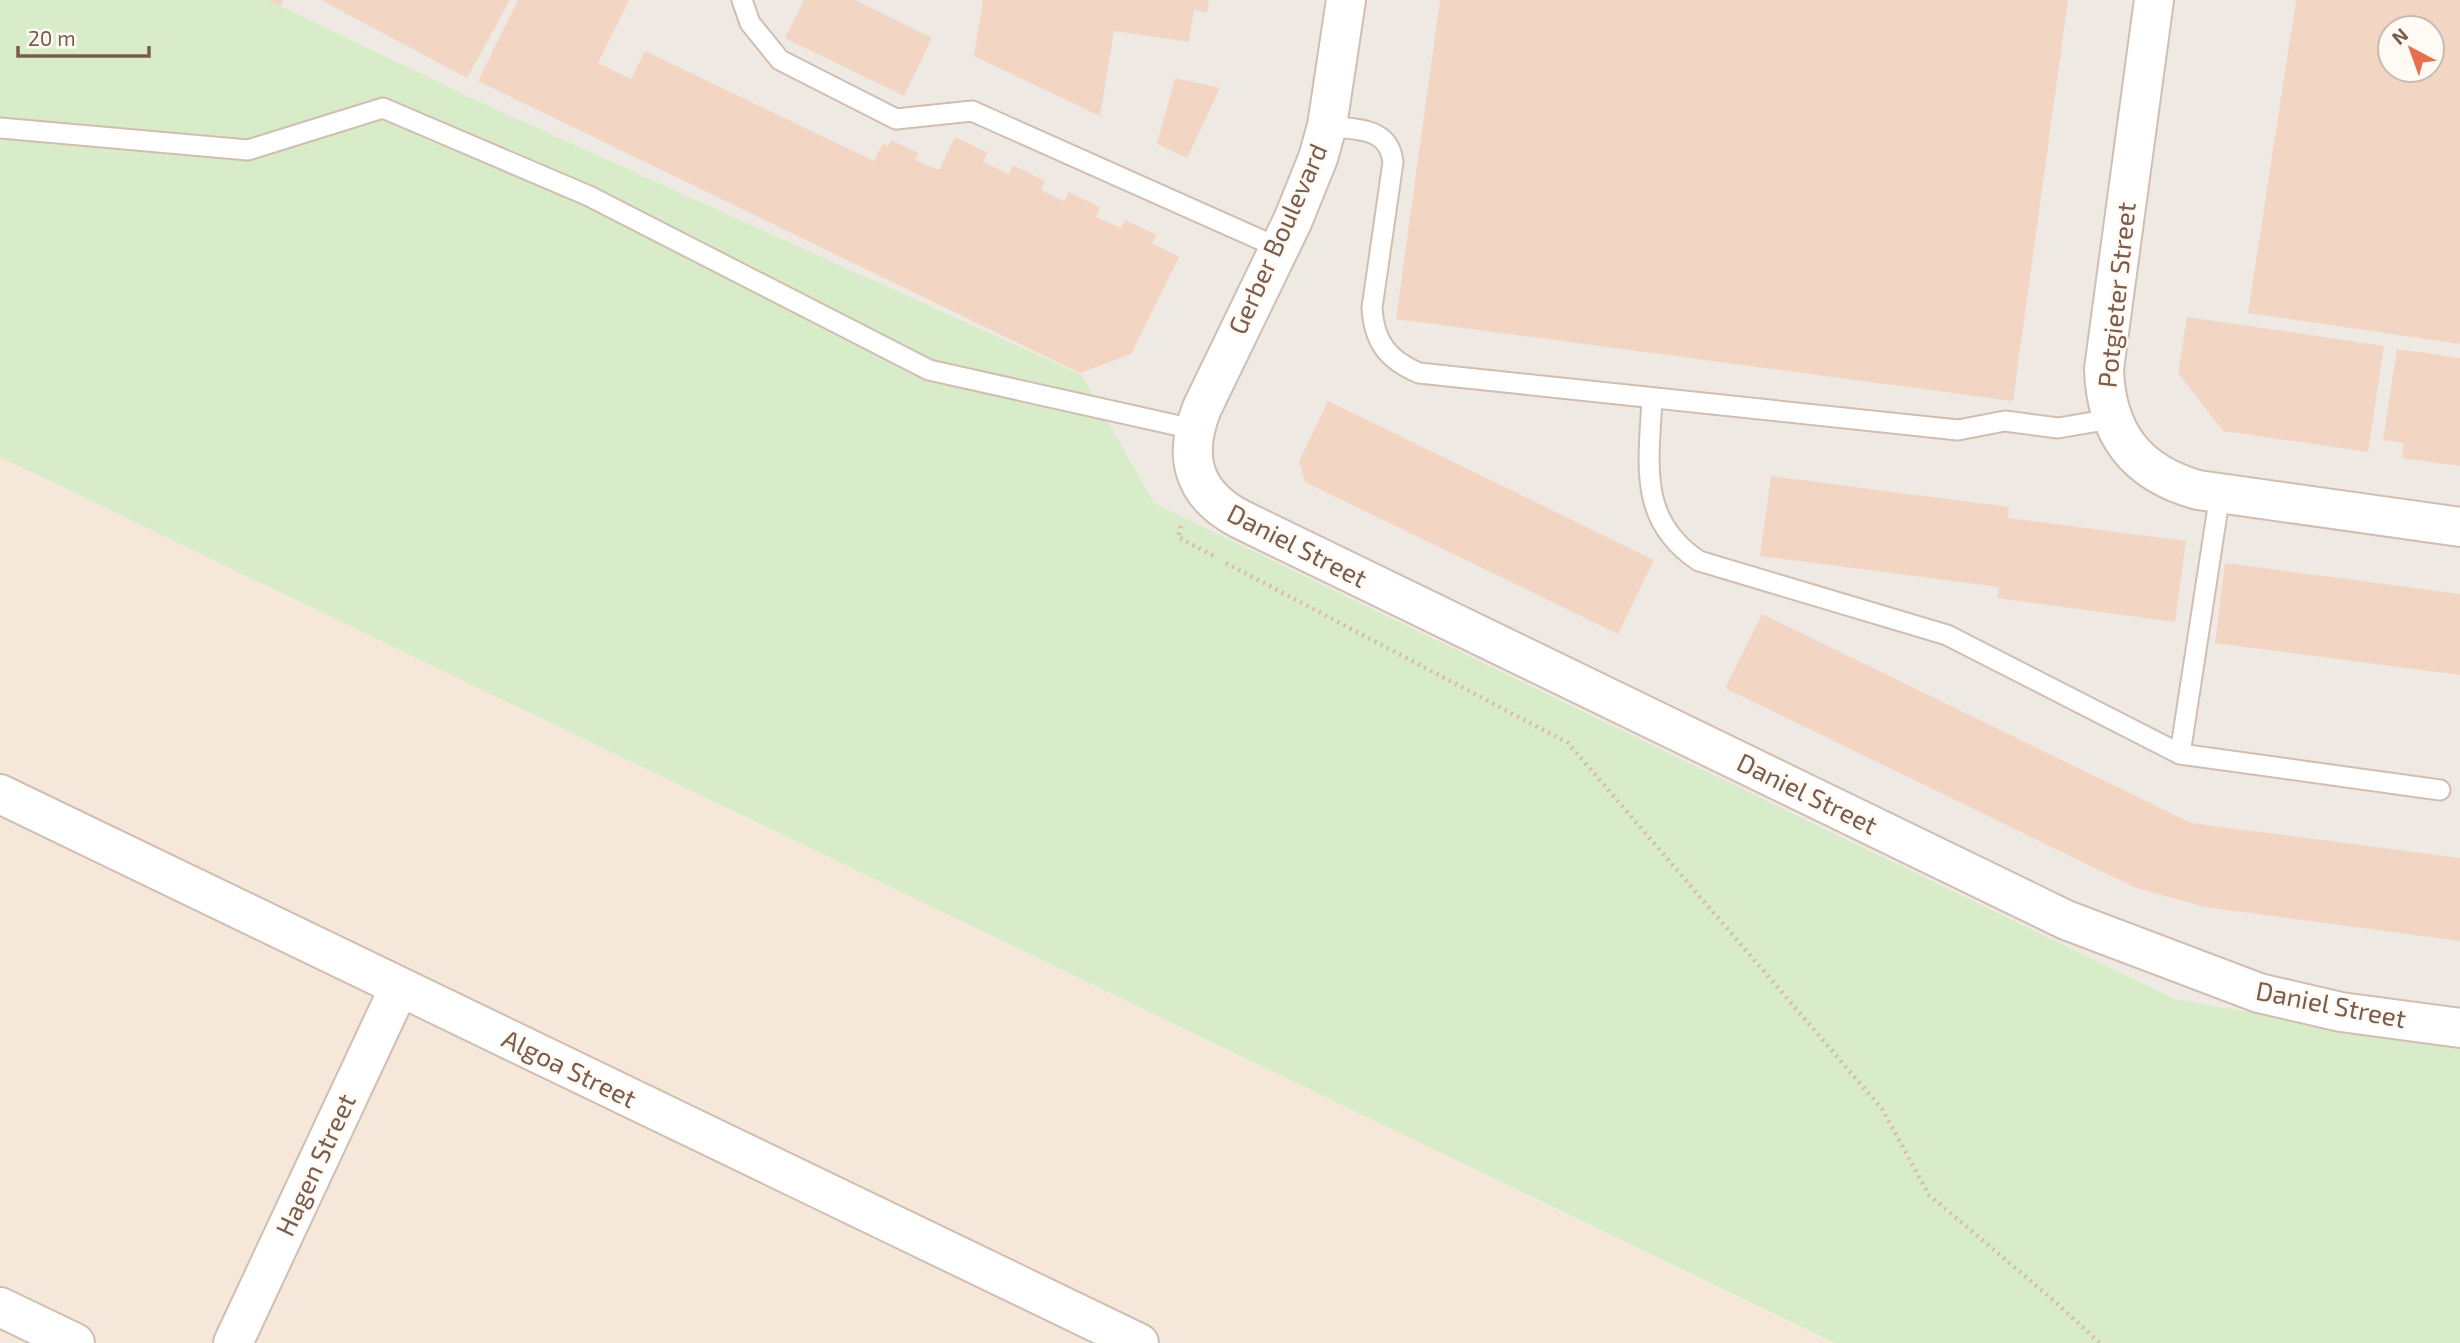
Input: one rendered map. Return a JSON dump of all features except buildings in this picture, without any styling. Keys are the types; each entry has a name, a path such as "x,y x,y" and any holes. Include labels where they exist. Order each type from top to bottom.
{"street":[{"name":"Gerber Boulevard","path":"1195,471 1192,449 1194,429 1202,408 1306,190 1327,126 1346,0"},
{"name":"Potgieter Street","path":"2154,0 2104,369 2105,395 2111,419 2122,439 2136,457 2175,484 2220,494 2460,527"},
{"name":"Daniel Street","path":"1195,471 1202,487 1224,511 2066,920 2259,993 2341,1012 2460,1028"},
{"name":"Algoa Street","path":"0,794 1139,1343"},
{"name":"Hagen Street","path":"233,1343 399,988"},
{"path":"0,1307 75,1343"}],"lane":[{"path":"742,0 750,23 780,60 895,119 972,111 1279,248"},
{"path":"0,128 248,150 383,108 589,197 929,370 1194,429"},
{"path":"1327,126 1380,135 1391,151 1393,162 1371,308 1373,324 1378,339 1388,354 1402,366 1419,373 1958,430 2005,421 2058,428 2111,419"},
{"path":"1652,398 1649,474 1652,499 1661,522 1671,537 1684,551 1699,561 1947,635 2180,754 2440,790"},
{"path":"2180,754 2220,494"}],"path":[{"path":"1195,471 1178,537 1568,743 1882,1109 1929,1195 2100,1343"}],"shaded area":[{"path":"269,0 2460,0 2460,1049 2175,999 1154,503 1082,375 463,94"},
{"path":"0,457 1833,1343 0,1343"}],"green space":[{"path":"0,0 269,0 463,94 1082,375 1154,503 2175,999 2460,1049 2460,1343 1834,1343 0,457"}]}
